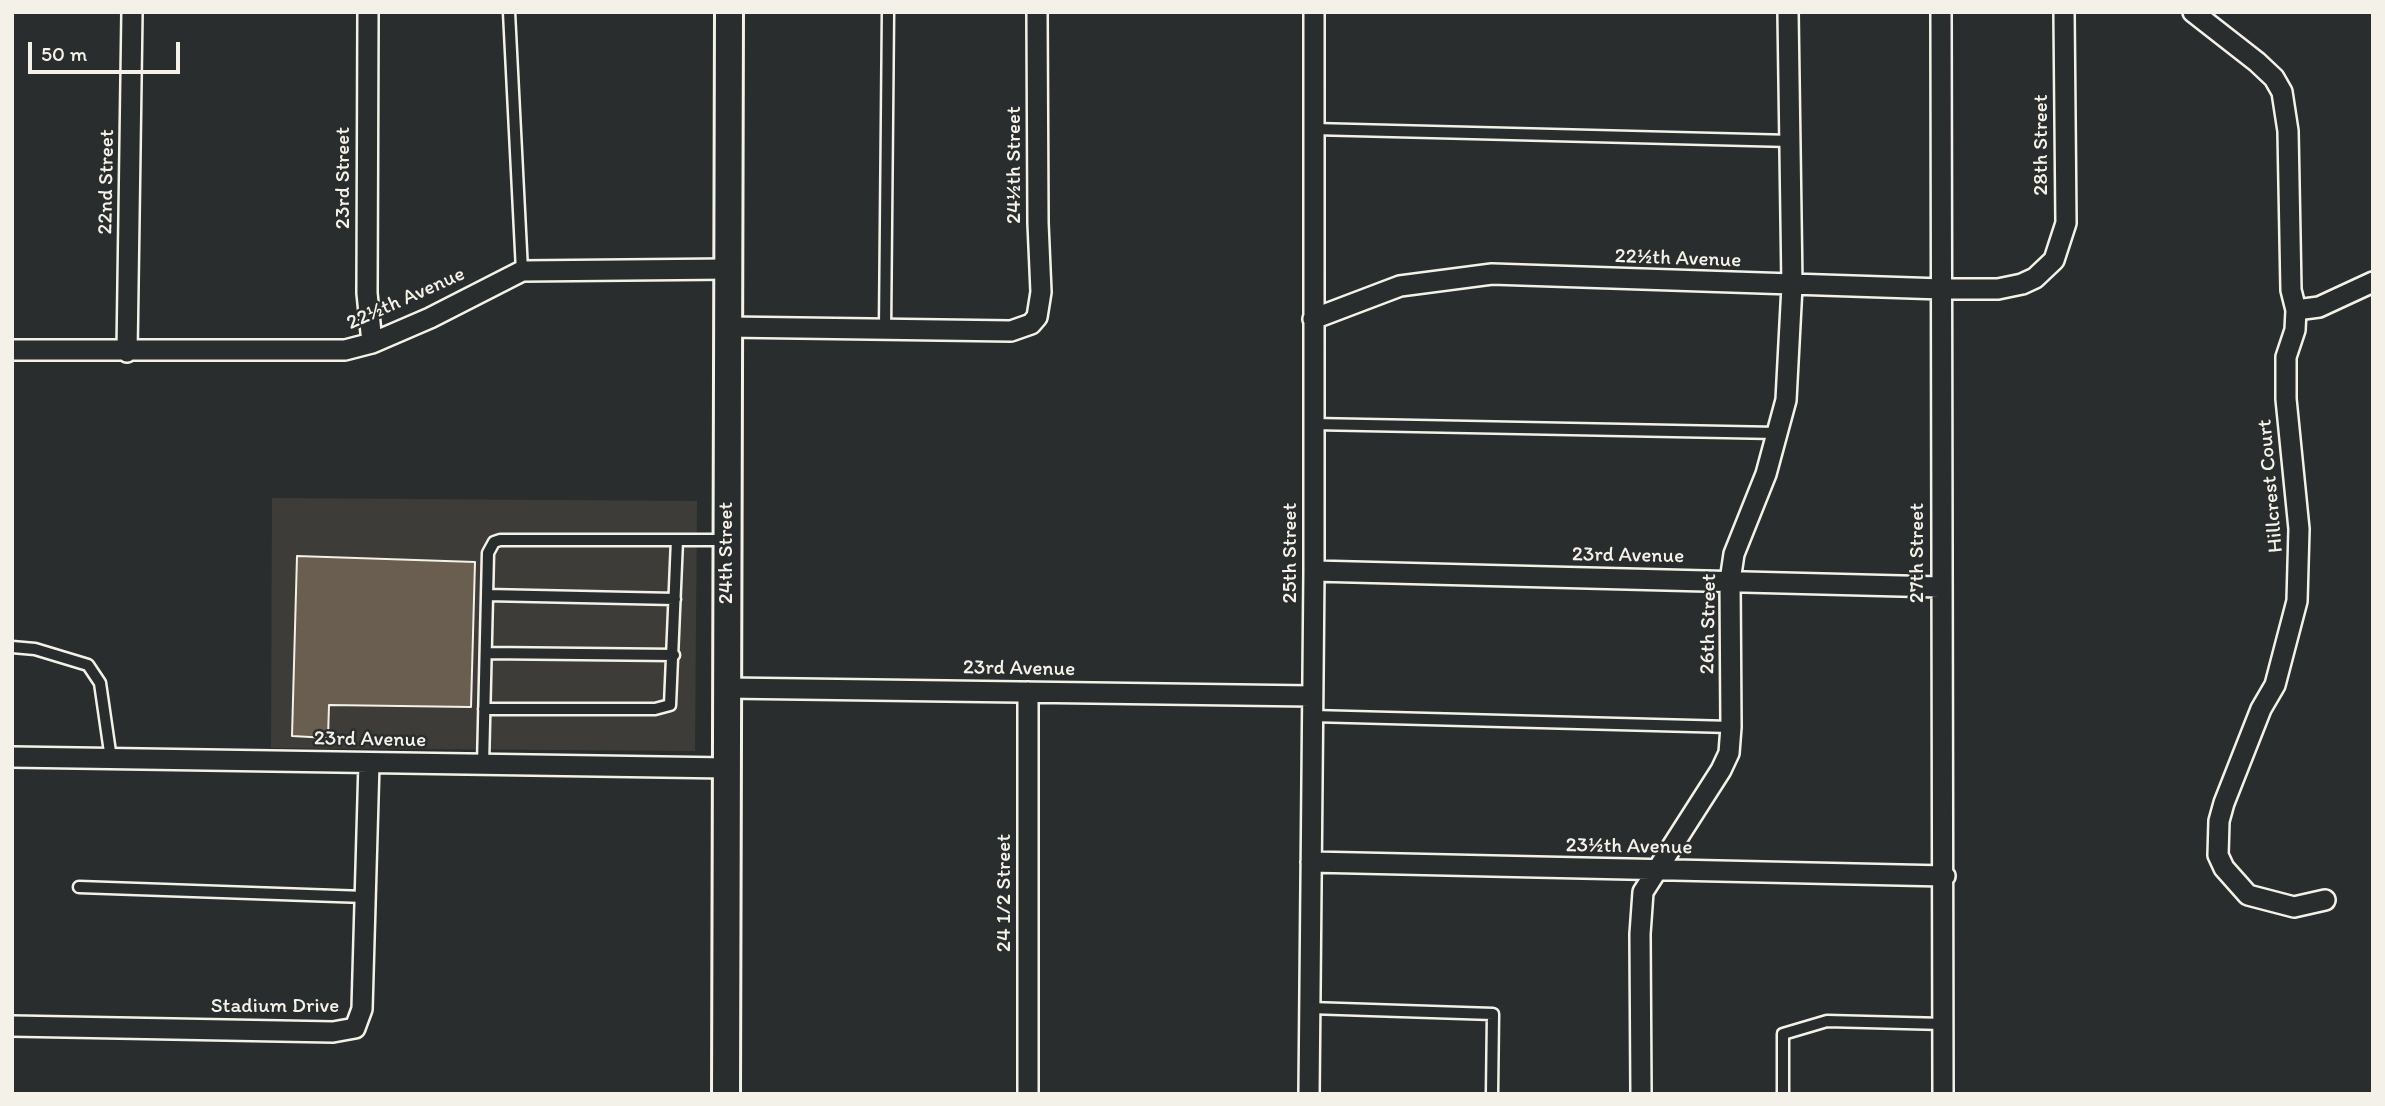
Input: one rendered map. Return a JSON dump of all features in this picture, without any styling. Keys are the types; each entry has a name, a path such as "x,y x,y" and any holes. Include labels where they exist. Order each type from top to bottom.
{"street":[{"name":"22nd Street","path":"127,352 132,12"},
{"name":"23rd Street","path":"368,12 366,293 372,343"},
{"name":"24th Street","path":"726,1094 729,12"},
{"name":"24½th Street","path":"885,329 1011,331 1021,329 1037,317 1041,292 1037,12"},
{"name":"25th Street","path":"1309,1094 1314,572 1314,12"},
{"name":"26th Street","path":"1641,1094 1640,908 1643,892 1721,770 1729,753 1730,581 1738,538 1766,474 1786,400 1792,286 1788,12"},
{"name":"27th Street","path":"1941,12 1940,587 1945,876 1943,1094"},
{"name":"28th Street","path":"2042,271 2054,260 2066,223 2064,12"},
{"name":"Hillcrest Court","path":"2193,12 2257,62 2274,78 2282,92 2288,131 2291,290 2296,310 2295,330 2286,357 2286,399 2301,550 2297,601 2275,685 2261,709 2224,803 2219,821 2218,855 2224,868 2248,895 2294,906 2325,900"},
{"name":"22½th Avenue","path":"12,350 345,350 372,343 430,318 522,271 729,269"},
{"name":"22½th Avenue","path":"1313,319 1400,286 1492,274 1792,286 1998,289 2022,284 2042,271"},
{"path":"2296,310 2319,307 2373,282"},
{"path":"728,327 885,329"},
{"name":"23rd Avenue","path":"1314,572 1940,587"},
{"name":"23rd Avenue","path":"727,688 1311,696"},
{"name":"24 1/2 Street","path":"1028,692 1028,1094"},
{"name":"23rd Avenue","path":"12,757 727,768"},
{"name":"Stadium Drive","path":"12,1026 333,1032 355,1028 362,1009 369,763"},
{"name":"23½th Avenue","path":"1311,863 1945,876"}],"lane":[{"path":"509,12 522,271"},
{"path":"885,329 888,12"},
{"path":"1313,129 1791,141"},
{"path":"1313,424 1777,433"},
{"path":"484,709 664,709 670,705 673,699 677,540"},
{"path":"483,765 488,553 494,542 727,540"},
{"path":"487,595 675,599"},
{"path":"12,647 35,649 89,664 100,683 111,759"},
{"path":"486,653 674,655"},
{"path":"1311,716 1731,727"},
{"path":"79,887 365,897"},
{"path":"1310,1009 1493,1014 1492,1094"},
{"path":"1783,1094 1783,1034 1827,1021 1944,1024"}],"shaded area":[{"path":"272,498 697,501 695,751 271,748"}],"building":[{"path":"297,556 475,562 471,707 329,705 328,738 292,736"}]}
